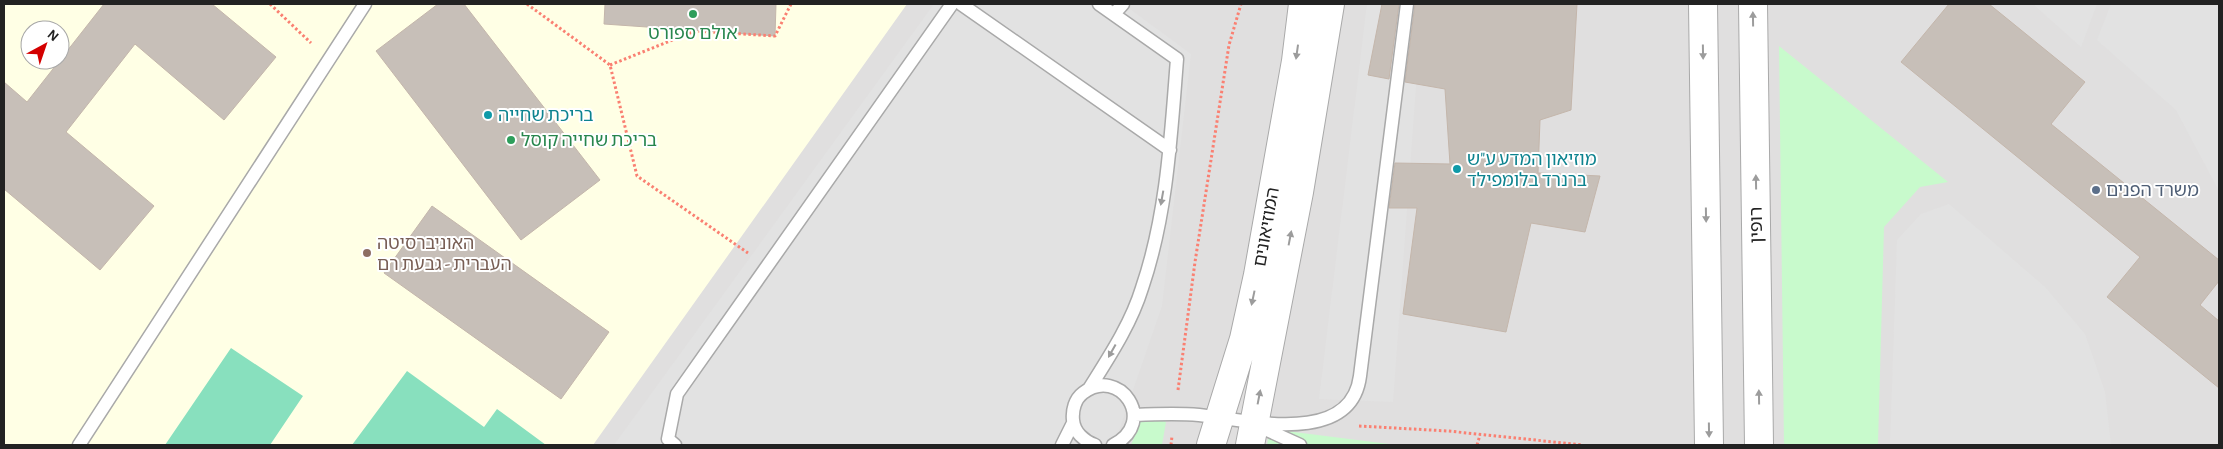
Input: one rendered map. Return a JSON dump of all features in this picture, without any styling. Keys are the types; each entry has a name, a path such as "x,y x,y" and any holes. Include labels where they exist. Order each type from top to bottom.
{"street":[{"name":"המוזיאונים","path":"1211,445 1244,339 1258,274 1296,61 1303,4"},
{"name":"המוזיאונים","path":"1252,434 1299,192 1330,4"},
{"path":"1703,4 1709,445"},
{"name":"רופין","path":"1753,4 1760,445"}],"lane":[{"path":"79,445 365,4"},
{"path":"675,445 668,439 677,394 952,4"},
{"path":"961,4 1170,150"},
{"path":"1062,445 1073,423 1075,403 1089,389 1128,323 1142,288 1154,240 1170,150 1177,59 1099,4"},
{"path":"1114,14 1124,4"},
{"path":"1252,434 1319,421 1347,408 1356,395 1407,4"},
{"path":"1089,389 1109,386 1119,389 1127,396 1134,415 1133,425 1128,434 1113,445"},
{"path":"1134,415 1175,414 1219,418 1252,434 1300,445"},
{"path":"1073,423 1084,440 1094,445"}],"path":[{"path":"270,4 328,60"},
{"path":"527,4 610,65 637,176 767,266"},
{"path":"610,65 696,30 775,36 791,4"},
{"path":"1170,445 1195,262 1229,45 1241,4"},
{"path":"1354,426 1583,445"},
{"path":"1477,445 1480,435"}],"shaded area":[{"path":"4,4 2219,4 2219,445 4,445"},
{"name":"האוניברסיטה העברית - גבעת רם","path":"4,4 907,4 593,445 4,445"},
{"path":"934,4 1123,4 1191,54 1162,306 1114,445 614,445"},
{"path":"1367,4 1422,4 1393,402 1319,399"},
{"path":"2033,4 2097,4 2081,47"},
{"path":"2111,4 2219,4 2219,191 2176,110 2097,40"},
{"path":"1949,204 2045,287 2085,334 2105,392 2111,445 1890,445 1897,240 1921,214"}],"green space":[{"path":"1779,46 1948,182 1920,187 1884,227 1878,445 1784,445"},
{"path":"231,348 303,396 270,445 165,445"},
{"path":"407,371 484,427 497,409 546,445 352,445"},
{"path":"1143,415 1166,422 1162,445 1131,445"},
{"path":"1270,429 1397,445 1267,445"}],"building":[{"path":"104,4 212,4 276,57 224,120 135,44 66,132 154,206 100,270 4,189 4,82 27,102 52,70 70,70 70,47"},
{"name":"בריכת שחייה","path":"438,4 464,4 600,180 521,240 376,51"},
{"name":"אולם ספורט","path":"605,4 776,4 775,36 604,24"},
{"path":"1382,4 1399,4 1389,79 1368,75"},
{"name":"מוזיאון המדע ע\"ש ברנרד בלומפילד","path":"1415,4 1577,4 1571,110 1540,120 1538,173 1600,176 1585,232 1531,223 1506,332 1403,314 1417,208 1389,208 1395,163 1450,164 1445,89 1405,82"},
{"name":"משרד הפנים","path":"1949,4 1989,4 2085,82 2051,124 2219,260 2219,281 2200,305 2219,321 2219,388 2107,297 2140,257 1901,62"},
{"path":"432,206 609,332 561,399 384,273"}],"place":[{"name":"אולם ספורט","path":"693,14"},
{"name":"בריכת שחייה","path":"488,115"},
{"name":"בריכת שחייה קוסל","path":"511,140"},
{"name":"מוזיאון המדע ע\"ש ברנרד בלומפילד","path":"1457,169"},
{"name":"משרד הפנים","path":"2096,190"},
{"name":"האוניברסיטה העברית - גבעת רם","path":"367,253"}]}
